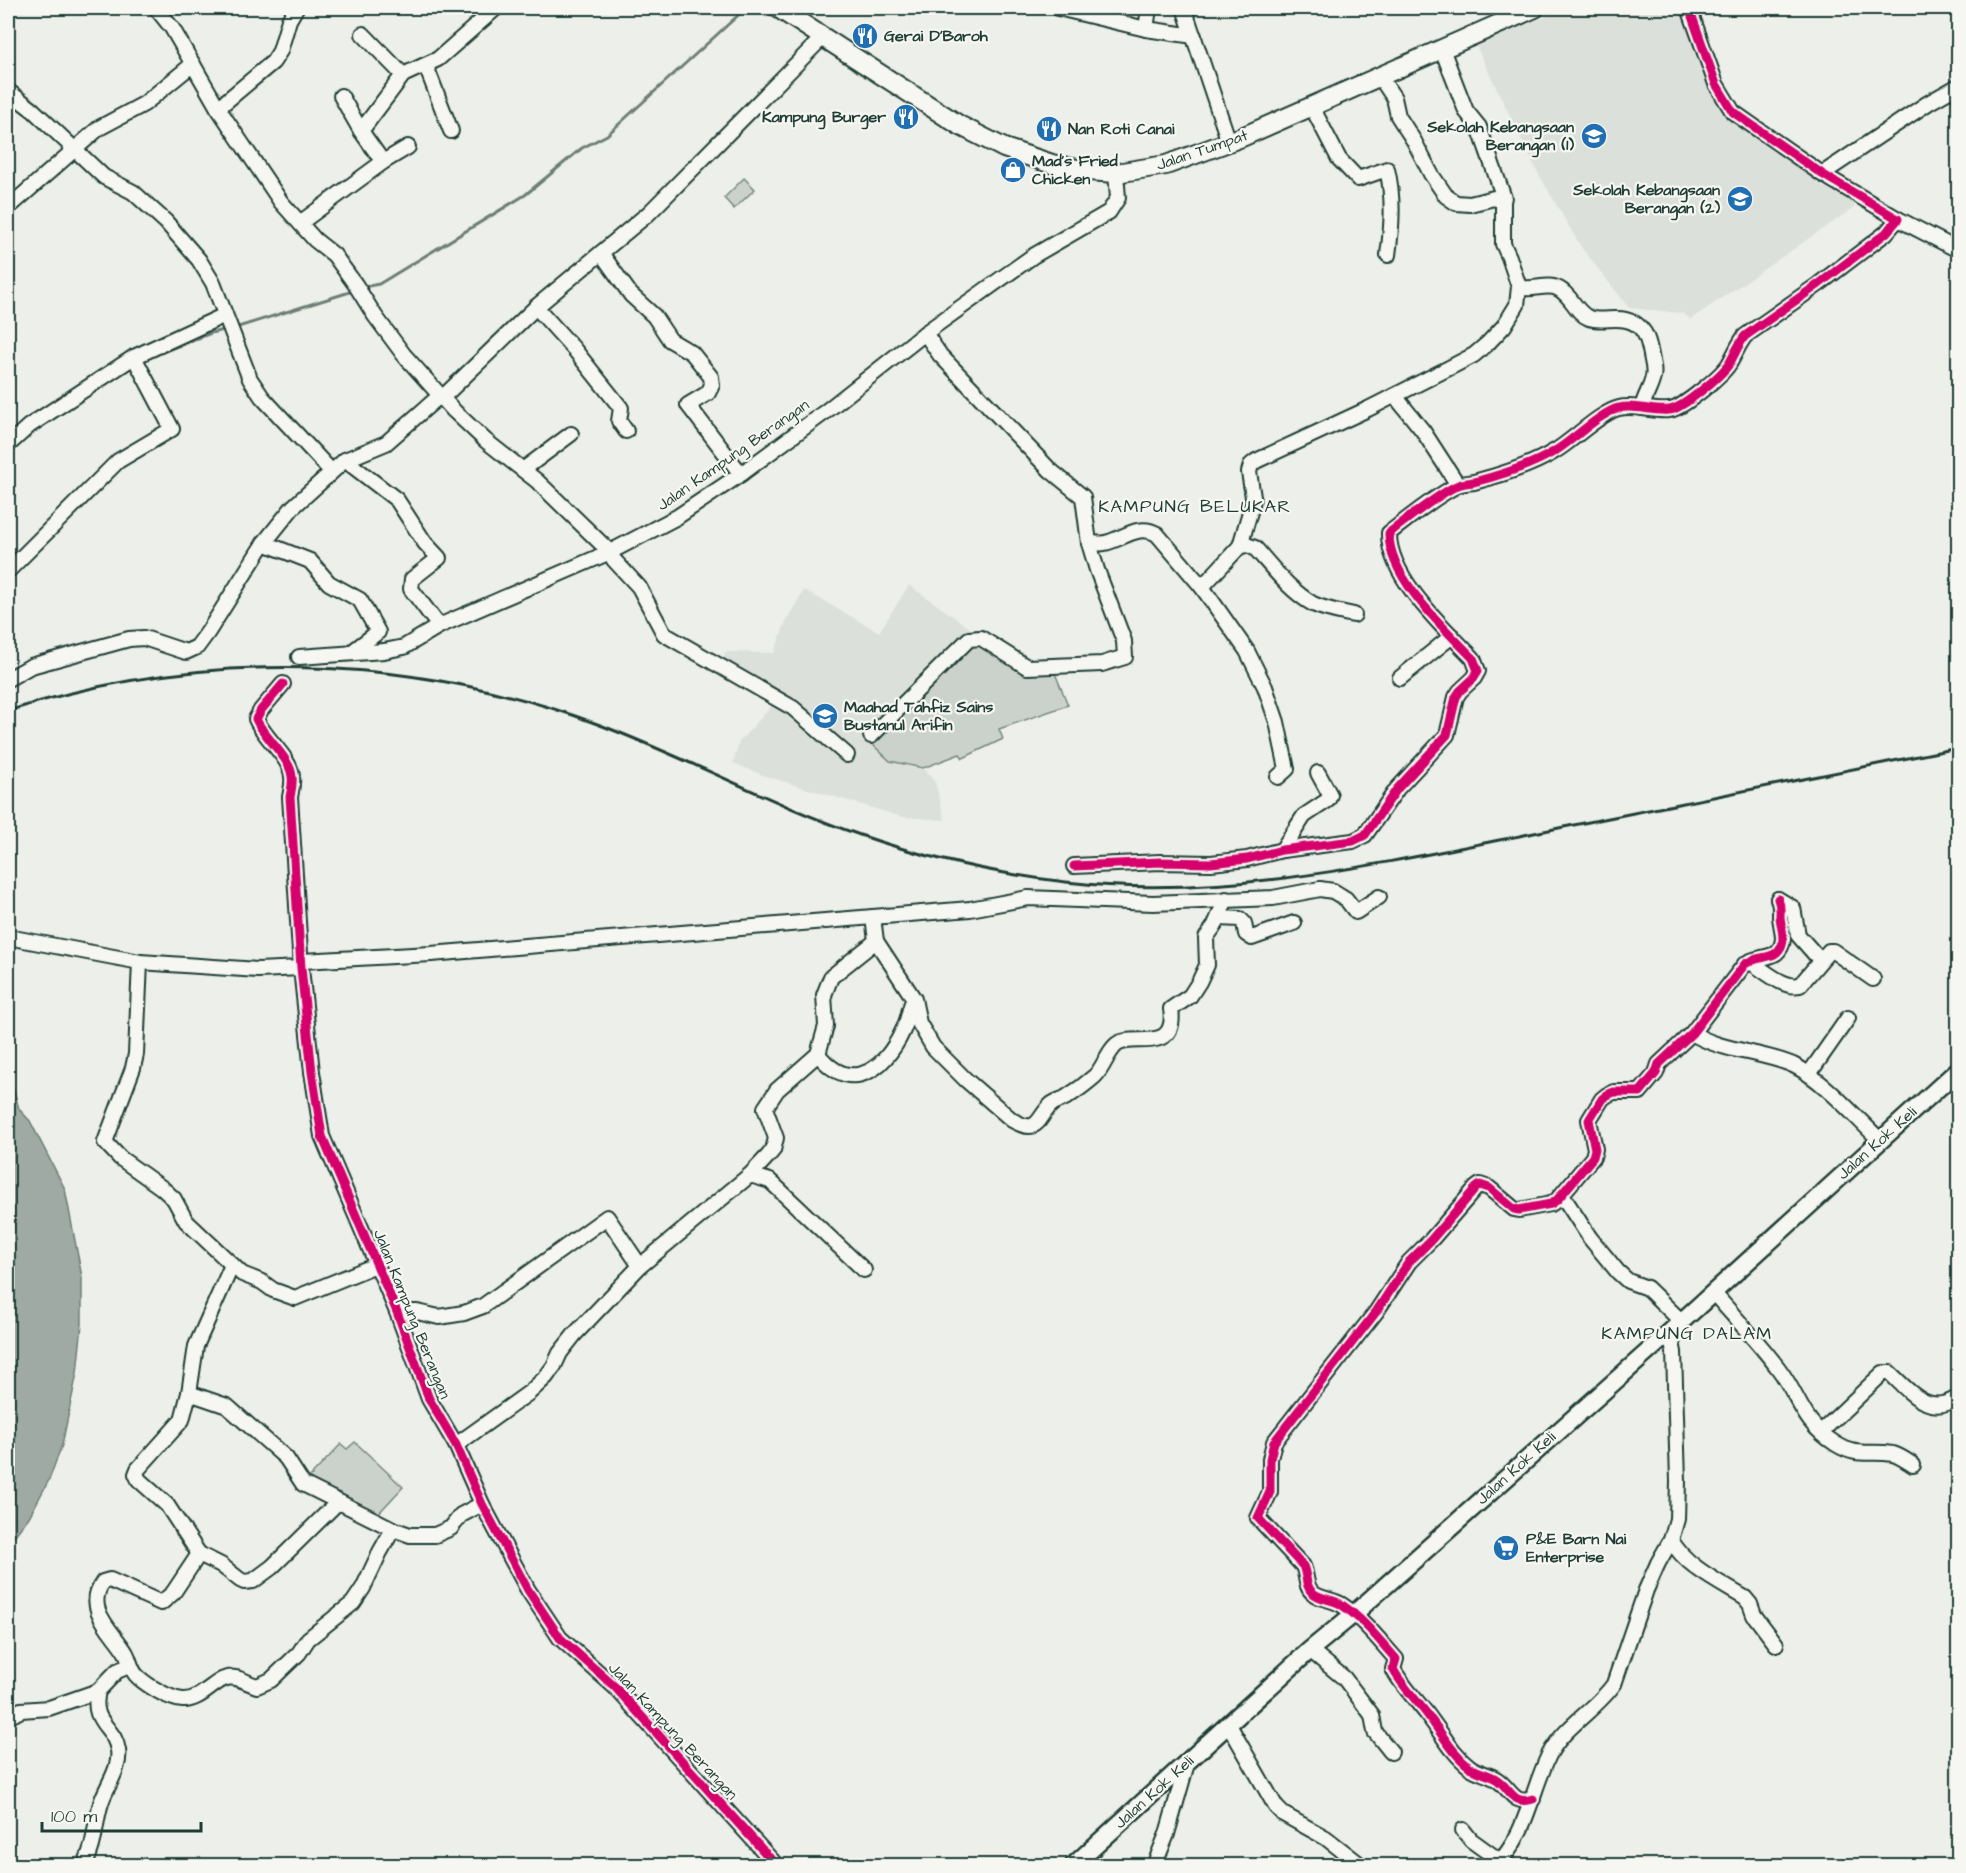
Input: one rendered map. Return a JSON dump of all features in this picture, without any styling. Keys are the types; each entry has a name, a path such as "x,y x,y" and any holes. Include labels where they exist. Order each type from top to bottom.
{"main road":[{"name":"Jalan Tumpat","path":"778,8 958,125 1004,148 1071,169 1116,173 1166,165 1229,142 1535,8"}],"street":[{"path":"156,8 172,28 218,108 281,202 315,240 334,255 375,316 434,390 486,441 524,469 610,552 639,587 664,634 793,708 847,755"},
{"path":"218,108 273,62 280,51 289,20 296,8"},
{"path":"361,131 404,75 438,59 496,8"},
{"path":"1058,8 1146,29 1194,36"},
{"path":"1146,29 1149,8"},
{"path":"1184,8 1229,142"},
{"path":"1689,8 1716,84 1733,112 1822,174 1898,219 1959,250"},
{"path":"363,34 404,75"},
{"path":"8,680 31,666 129,639 144,639 186,652 197,647 264,543 293,507 345,460 386,443 435,400 443,397 536,307 650,213 823,37"},
{"path":"1442,49 1466,111 1479,127 1504,198"},
{"path":"8,208 99,128 144,104 193,64"},
{"path":"426,66 451,131"},
{"path":"1202,587 1240,546 1252,505 1249,472 1251,465 1395,396 1474,355 1488,343 1512,315 1517,305 1519,287 1503,244 1503,201 1494,198 1470,204 1456,203 1446,196 1398,116 1394,98 1380,77"},
{"path":"1822,174 1928,103 1959,86"},
{"path":"8,91 33,110 104,177 133,192 166,222 204,268 213,283 250,379 262,396 331,471"},
{"path":"341,96 382,162"},
{"path":"1312,107 1339,159 1358,179 1387,169 1393,216 1388,255"},
{"path":"300,223 382,162 408,147"},
{"name":"Jalan Kampung Berangan","path":"299,657 394,650 404,647 439,626 610,552 677,517 741,474 926,333 1033,256 1109,212 1118,198 1116,173"},
{"path":"1074,866 1160,862 1211,863 1247,859 1282,850 1353,841 1365,835 1397,789 1447,735 1456,697 1478,671 1473,658 1408,587 1389,542 1389,533 1458,485 1533,463 1556,451 1609,412 1619,408 1672,410 1680,408 1715,380 1729,365 1745,336 1886,233 1898,219"},
{"path":"601,252 616,276 631,295 654,316 670,340 692,353 711,378 712,386 708,393 688,405 741,474"},
{"path":"1519,287 1525,290 1554,287 1563,292 1583,315 1590,318 1627,320 1643,330 1647,337 1653,364 1653,377 1642,408"},
{"path":"536,307 621,408 620,421 626,431"},
{"path":"8,445 28,426 134,357 225,315"},
{"path":"871,736 969,639 981,638 1027,667 1102,664 1125,657 1124,641 1096,570 1089,543 1083,497 1042,462 940,355 926,333"},
{"path":"8,570 118,461 172,429 134,357"},
{"path":"1395,396 1423,431 1458,485"},
{"path":"524,469 571,434"},
{"path":"345,460 397,500 424,543 439,558 412,579 411,589 439,626"},
{"path":"1089,543 1104,543 1137,531 1152,531 1158,534 1202,587 1240,638 1265,687 1277,722 1287,769 1278,777"},
{"path":"264,543 310,561 329,583 360,600 378,632 352,652"},
{"path":"1240,546 1247,545 1255,548 1293,589 1313,603 1330,610 1354,615"},
{"path":"1400,678 1452,636"},
{"name":"Jalan Kampung Berangan","path":"283,684 256,719 261,730 290,767 292,777 290,797 301,964 312,1072 322,1136 397,1312 429,1399 456,1445 482,1504 528,1590 560,1638 615,1687 777,1866"},
{"path":"1282,850 1304,816 1328,800 1330,795 1318,773"},
{"path":"8,937 140,962 258,970 301,964 970,909 1028,898 1153,903 1273,898 1320,889 1333,891 1346,898 1356,912 1379,897"},
{"path":"873,917 876,941 914,999 919,1023 939,1053 1012,1120 1029,1126 1038,1122 1053,1103 1083,1086 1096,1075 1118,1044 1126,1041 1152,1040 1166,1032 1173,1022 1171,1009 1190,996 1207,965 1206,938 1219,918 1226,899"},
{"path":"1533,1799 1518,1801 1498,1780 1479,1773 1465,1762 1440,1735 1433,1722 1398,1679 1393,1669 1396,1659 1354,1613 1337,1601 1311,1592 1306,1572 1302,1566 1258,1518 1270,1492 1270,1459 1274,1442 1376,1312 1409,1262 1476,1188 1480,1185 1489,1188 1514,1209 1519,1210 1551,1204 1562,1195 1593,1157 1595,1149 1589,1120 1602,1099 1614,1092 1640,1092 1656,1073 1659,1064 1692,1033 1745,964 1755,957 1775,953 1780,947 1783,932 1780,917 1782,908 1778,899 1793,908 1798,935 1820,960"},
{"path":"1219,918 1240,919 1244,923 1246,934 1252,938 1294,923"},
{"path":"456,1445 530,1392 546,1377 574,1334 640,1266 750,1175 773,1150 775,1131 765,1108 777,1090 818,1054 826,1026 824,995 831,977 876,941"},
{"path":"1745,964 1752,963 1788,985 1796,986 1800,985 1829,951 1833,951 1873,979"},
{"path":"140,962 134,1061 105,1142 120,1158 174,1199 186,1221 242,1274 262,1282 273,1290 295,1298 376,1265"},
{"path":"818,1054 828,1067 848,1075 857,1076 872,1070 881,1064 897,1041 908,1021 908,1011 914,999"},
{"path":"1809,1074 1848,1018"},
{"path":"1692,1033 1710,1041 1791,1064 1809,1074 1880,1140"},
{"name":"Jalan Kok Keli","path":"1073,1866 1310,1650 1675,1327 1959,1070"},
{"path":"750,1175 770,1181 864,1270"},
{"path":"1462,1830 1497,1863 1521,1827 1557,1741 1605,1697 1614,1684 1646,1590 1671,1540 1677,1519 1675,1327 1647,1288 1629,1281 1618,1272 1590,1238 1562,1195"},
{"path":"397,1312 417,1312 439,1317 464,1313 483,1306 607,1216 640,1266"},
{"path":"232,1265 196,1346 189,1393 182,1420 136,1474 139,1480 167,1505 199,1554 221,1565 244,1582 253,1581 272,1567 335,1505 341,1503"},
{"path":"1713,1292 1779,1369 1804,1415 1821,1432 1849,1451 1891,1454 1913,1465"},
{"path":"1821,1432 1883,1373 1890,1373 1906,1391 1927,1403 1945,1404 1959,1397"},
{"path":"189,1393 227,1406 286,1458 303,1484 393,1529 410,1535 435,1535 451,1528 461,1515 482,1504"},
{"path":"199,1554 174,1593 161,1603 110,1580 103,1582 95,1597 96,1609 127,1655 129,1666 137,1677 159,1691 180,1700 195,1699 224,1678 234,1677 257,1686 271,1680 299,1653 308,1639 353,1603 393,1529"},
{"path":"1671,1540 1677,1551 1691,1564 1745,1598 1754,1615 1776,1644"},
{"path":"1310,1650 1344,1678 1371,1715 1375,1732 1391,1752"},
{"path":"84,1866 94,1842 101,1803 118,1758 118,1748 96,1712 95,1701 98,1691 117,1671 129,1666"},
{"path":"8,1717 21,1710 50,1708 98,1691"},
{"path":"1229,1725 1276,1807 1283,1815 1326,1838 1362,1866"},
{"path":"1154,1866 1167,1834 1188,1761"}],"shaded area":[{"path":"1566,8 1683,8 1724,108 1736,126 1804,169 1824,188 1833,185 1838,191 1842,188 1855,207 1691,319 1681,313 1629,308 1581,247 1538,173 1476,46"},
{"path":"744,178 755,189 734,209 724,198"},
{"name":"Maahad Tahfiz Sains Bustanul Arifin","path":"909,585 974,631 867,735 890,761 923,768 935,782 945,820 902,817 765,776 733,763 739,742 780,697 721,661 726,652 774,653 787,619 804,590 879,632"},
{"path":"975,630 979,630 1027,663 1050,661 1068,705 999,729 1003,739 963,758 960,754 923,768 890,761 872,744 867,735"},
{"path":"8,1069 19,1109 30,1121 65,1189 82,1277 82,1324 77,1373 62,1445 49,1480 29,1517 8,1544"},
{"path":"355,1442 403,1487 376,1516 306,1481 341,1444 347,1449"}],"waterway":[{"path":"363,287 379,284 525,195 582,148 607,135 745,9"},
{"path":"235,328 353,291"},
{"path":"147,358 224,330"}],"railway":[{"path":"8,711 81,691 155,677 230,669 305,668 380,673 455,684 528,701 600,725 827,823 910,851 1014,875 1066,882 1125,886 1243,883 1360,867 1958,748"}],"cycle path":[{"path":"1074,866 1160,862 1211,863 1247,859 1282,850 1353,841 1365,835 1397,789 1447,735 1456,697 1478,671 1473,658 1433,617 1407,584 1391,550 1389,533 1422,508 1460,484 1495,476 1536,461 1612,411 1631,407 1669,410 1682,404 1701,391 1725,369 1745,336 1886,233 1898,219 1822,174 1733,112 1716,84 1689,8"},
{"path":"283,684 256,719 287,763 292,777 290,797 301,968 312,1072 322,1136 397,1312 429,1399 456,1445 482,1504 528,1590 560,1638 615,1687 777,1866"},
{"path":"1533,1799 1526,1801 1516,1798 1496,1779 1473,1769 1464,1762 1402,1683 1393,1669 1396,1659 1357,1617 1342,1605 1318,1596 1310,1589 1303,1566 1258,1518 1270,1492 1270,1459 1274,1442 1376,1312 1409,1262 1476,1188 1480,1185 1489,1188 1514,1209 1519,1210 1551,1204 1557,1200 1593,1157 1595,1149 1589,1120 1602,1099 1614,1092 1640,1092 1656,1073 1659,1064 1692,1033 1745,964 1773,955 1780,949 1783,936 1778,899"}],"place":[{"name":"Gerai D'Baroh","path":"865,36"},
{"name":"Kampung Burger","path":"906,117"},
{"name":"Nan Roti Canai","path":"1049,129"},
{"name":"Sekolah Kebangsaan Berangan (1)","path":"1594,136"},
{"name":"Mad’s Fried Chicken","path":"1013,170"},
{"name":"Sekolah Kebangsaan Berangan (2)","path":"1740,199"},
{"name":"Maahad Tahfiz Sains Bustanul Arifin","path":"825,716"},
{"name":"P&E Barn Nai Enterprise","path":"1506,1548"}],"district":[{"name":"KAMPUNG BELUKAR","path":"1195,506"},
{"name":"KAMPUNG DALAM","path":"1687,1333"}]}
